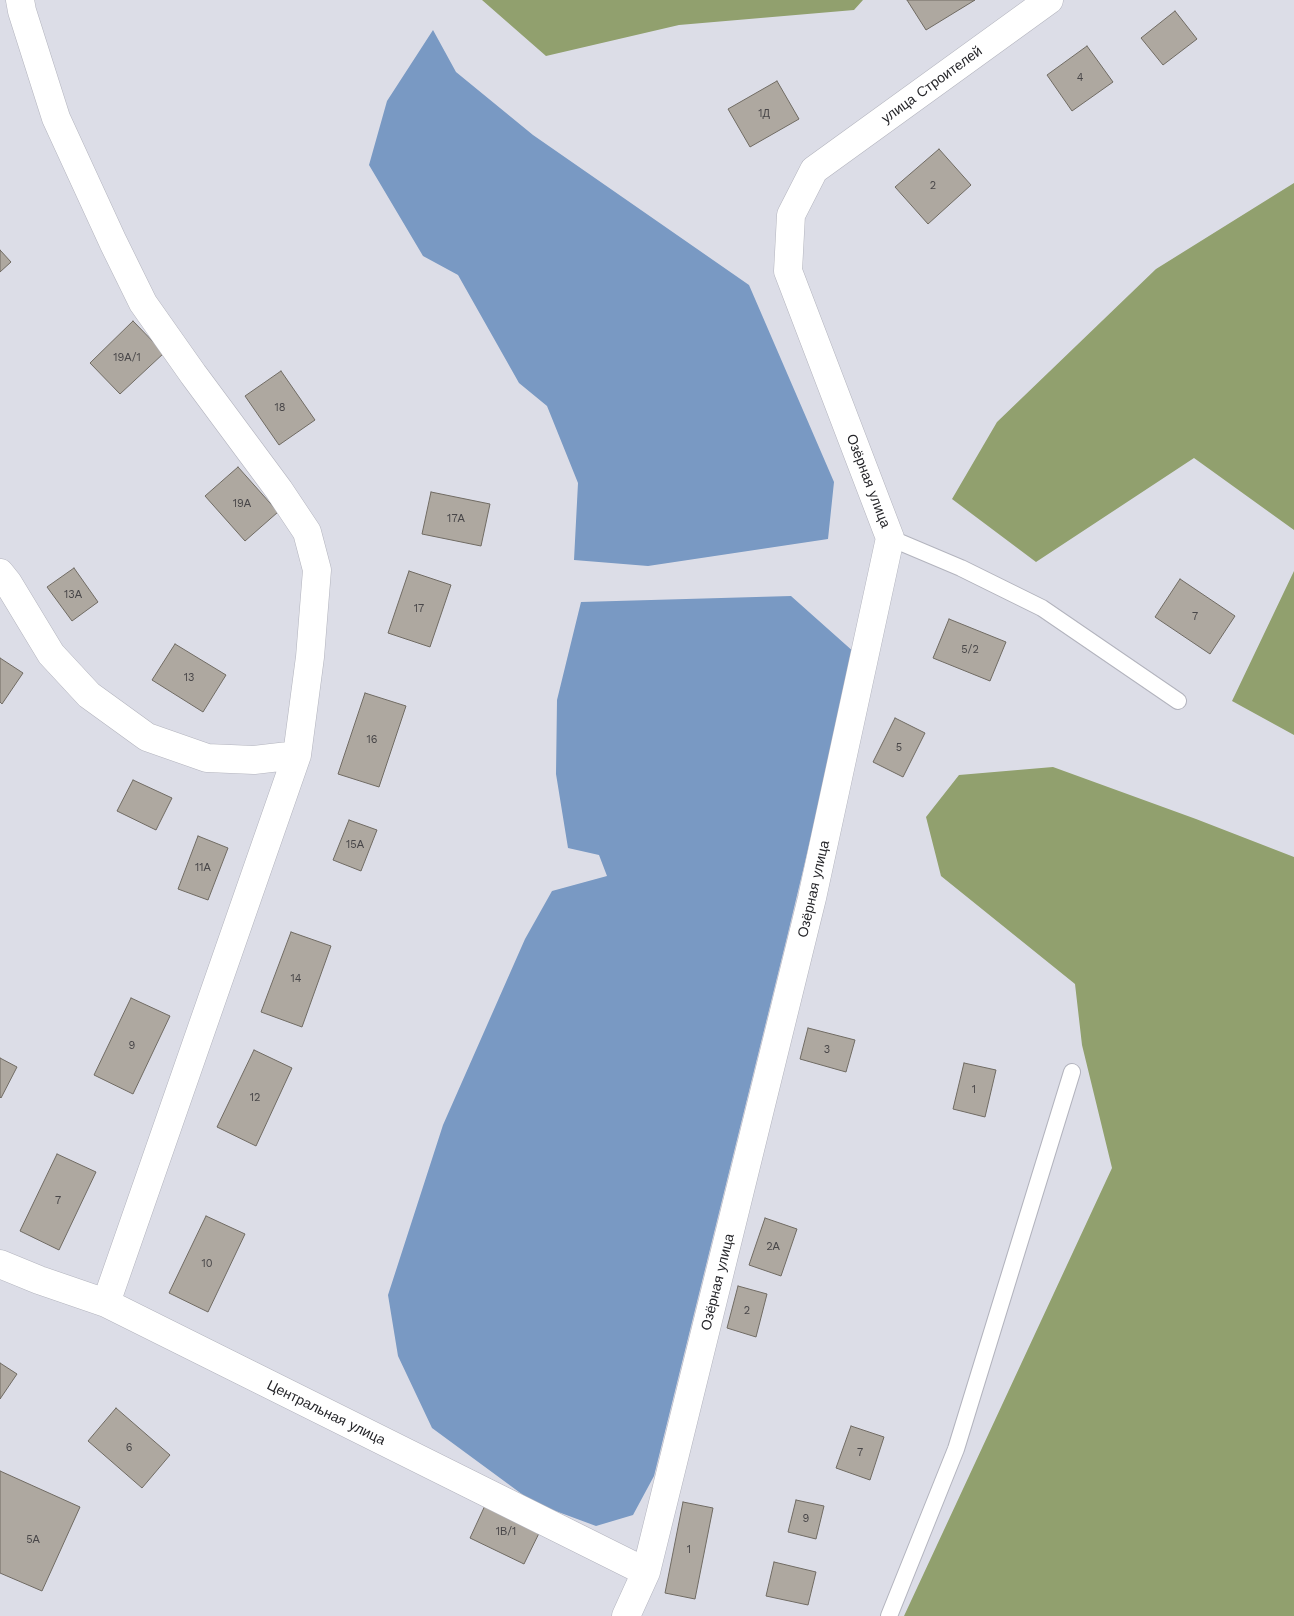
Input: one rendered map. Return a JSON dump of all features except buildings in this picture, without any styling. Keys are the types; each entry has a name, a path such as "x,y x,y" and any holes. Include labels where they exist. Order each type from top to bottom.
{"street":[{"path":"20,0 56,118 143,303 279,490 307,532 317,570 310,657 298,755 106,1303"},
{"name":"улица Строителей","path":"814,170 1049,0"},
{"name":"Озёрная улица","path":"626,1616 646,1572 812,898 890,538 788,271 791,215 814,170"},
{"path":"0,573 51,654 89,695 148,737 207,758 254,760 298,755"},
{"name":"Центральная улица","path":"0,1264 39,1280 106,1303 646,1572"}],"lane":[{"path":"890,538 961,568 1042,608 1178,701"},
{"path":"889,1616 956,1449 1072,1072"}],"green space":[{"path":"482,0 863,0 854,10 679,25 546,56"},
{"path":"1294,183 1294,530 1194,458 1036,562 952,499 997,422 1156,269"},
{"path":"1294,571 1294,735 1232,701"},
{"path":"1053,767 1294,857 1294,1616 904,1616 1112,1168 1082,1045 1075,984 941,876 926,817 959,775"}],"water":[{"path":"433,30 456,72 533,135 749,285 834,482 828,539 648,566 574,560 578,483 547,406 519,383 458,275 423,256 369,165 387,101"},
{"path":"791,596 855,653 654,1476 633,1515 596,1526 534,1503 432,1428 398,1356 388,1295 443,1125 525,939 552,891 607,876 599,855 568,848 556,774 557,700 581,602"}]}
